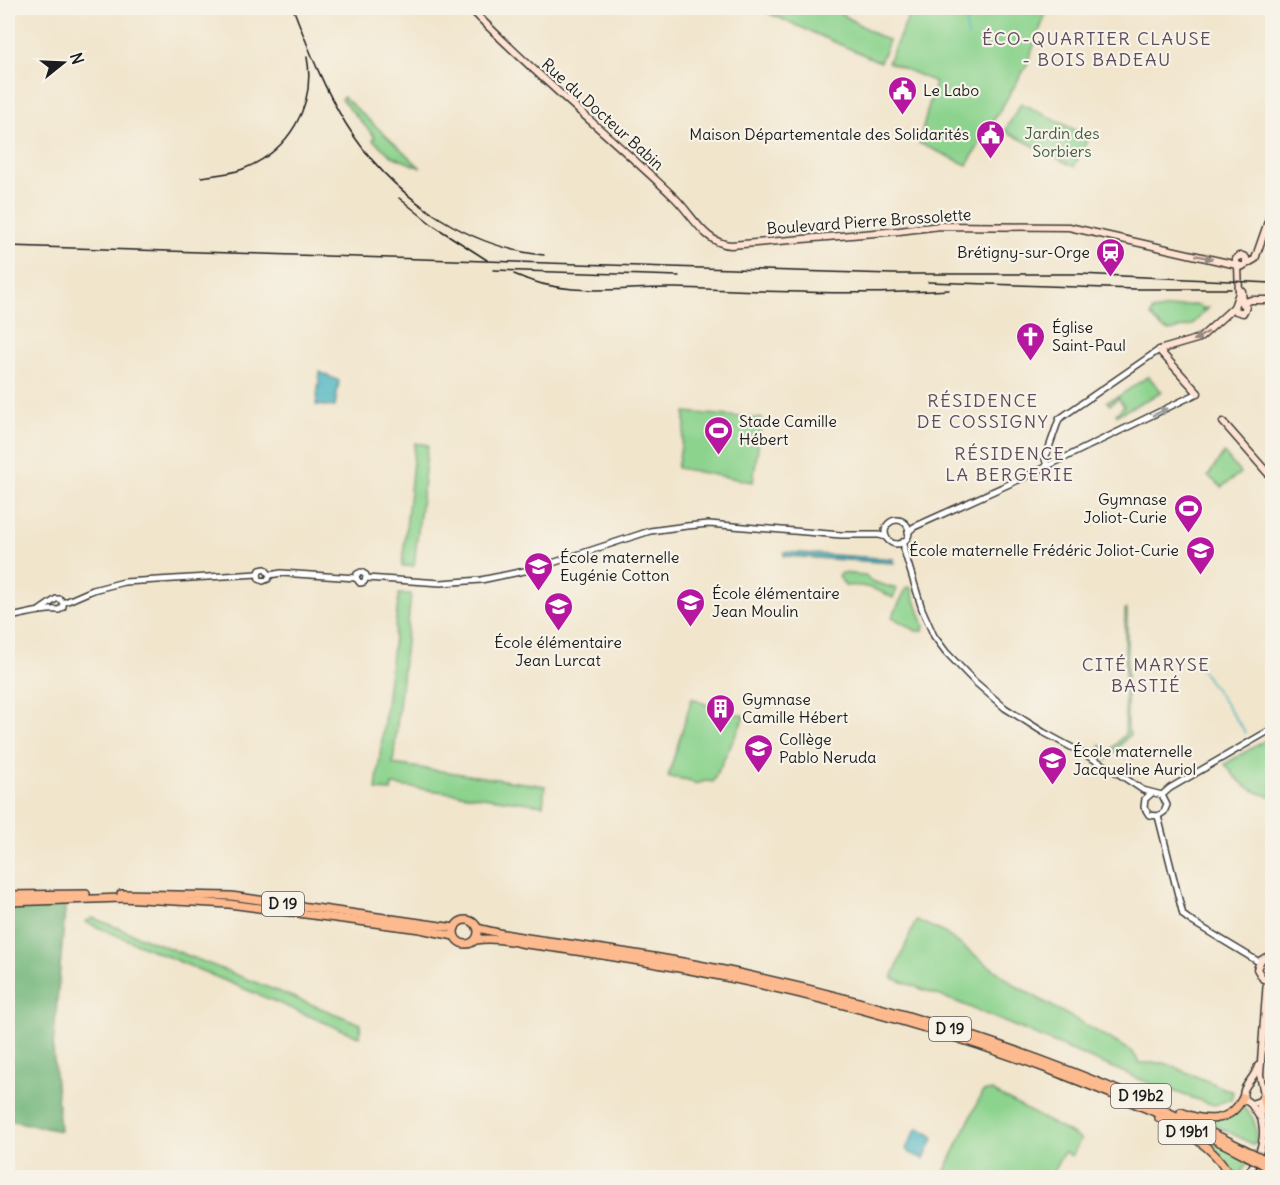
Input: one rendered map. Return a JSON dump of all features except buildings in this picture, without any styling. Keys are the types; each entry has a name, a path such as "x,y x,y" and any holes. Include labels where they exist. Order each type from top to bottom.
{"main road":[{"name":"Rue du Docteur Babin","path":"470,8 544,80 675,197 715,242"},
{"path":"1240,304 1241,265 1255,259 1272,213"},
{"name":"Boulevard Pierre Brossolette","path":"715,242 731,245 940,226 1069,227 1241,265"},
{"path":"1198,393 1158,350 1200,338 1240,304 1255,300 1272,300"},
{"path":"1223,422 1272,478"},
{"name":"D 19","path":"8,896 121,894 231,896 455,928"},
{"name":"D 19","path":"8,902 122,898 229,904 420,929 454,936"},
{"path":"466,920 473,922 478,928 476,940 470,944 463,944 454,936 459,922 466,920"},
{"name":"D 19","path":"478,928 508,936 663,958 772,980 910,1017 1033,1058 1157,1106 1251,1155 1272,1170"},
{"name":"D 19","path":"476,940 485,938 663,964 819,998 923,1026 1004,1053 1131,1101 1251,1155"},
{"path":"1244,1178 1249,1174 1261,1144 1263,1130 1261,1054 1270,979 1261,977 1258,972 1259,962 1266,957 1272,958"},
{"path":"1261,1054 1257,1070 1250,1083 1244,1087 1243,1097 1261,1119"},
{"name":"D 19b2","path":"1033,1058 1099,1080 1200,1119 1211,1120 1223,1116 1237,1107 1243,1097"},
{"path":"1250,1083 1261,1086"},
{"path":"1251,1104 1262,1099"},
{"path":"1262,1099 1272,1129"},
{"name":"D 19b1","path":"1131,1101 1141,1109 1190,1134 1216,1158 1230,1178"},
{"name":"D 19","path":"1263,1162 1272,1164"}],"street":[{"path":"1047,466 1045,459 1059,419 1158,350"},
{"path":"1162,795 1143,790 1114,770 1019,718 974,681 934,636 922,609 904,550 904,541 910,529 1198,393"},
{"path":"884,534 888,524 895,520 904,522 910,529"},
{"path":"63,603 124,582 258,574 265,568 270,575 281,573 356,578 360,583 366,578 441,583 481,580 534,569 650,531 709,525 852,536 884,534"},
{"path":"884,534 891,542 904,541"},
{"path":"897,543 904,550"},
{"path":"35,613 58,599 63,603"},
{"path":"52,602 53,609"},
{"path":"8,617 53,609 59,610 63,608 63,603"},
{"path":"1162,795 1170,788 1272,729"},
{"path":"1143,790 1146,798"},
{"path":"1152,793 1146,798 1144,804 1145,810 1152,816 1158,816 1164,812 1167,805 1162,795"},
{"path":"1158,816 1183,915 1259,962"}],"green space":[{"path":"767,8 832,8 889,41 880,62 766,12"},
{"path":"910,8 1048,8 1026,67 967,165 919,143 935,82 888,62 910,13"},
{"path":"344,97 421,168 392,156 373,140 375,137 341,99"},
{"name":"Jardin des Sorbiers","path":"1021,103 1089,137 1074,167 1005,131"},
{"path":"1200,305 1203,311 1203,308 1208,308 1192,325 1170,331 1162,328 1151,316 1152,311"},
{"path":"1147,377 1162,392 1117,415 1124,406 1118,398 1110,405 1107,401 1119,396"},
{"name":"Stade Camille Hébert","path":"685,412 762,419 753,482 677,468 685,427"},
{"path":"415,443 428,445 414,566 402,566"},
{"path":"1224,453 1240,473 1222,487 1208,476"},
{"path":"841,573 865,575 871,581 897,589 893,598 869,588 845,586 839,576"},
{"path":"907,587 911,588 924,626 923,631 916,631 892,617"},
{"path":"399,594 411,594 393,764 545,786 543,805 392,785 391,791 376,790"},
{"path":"1125,609 1127,609 1127,725 1130,734 1107,760 1099,748 1101,745 1109,752 1125,734"},
{"path":"692,698 718,710 745,716 713,782 706,781 696,784 688,780 668,777"},
{"path":"1272,736 1272,797 1256,792 1245,785 1225,764"},
{"path":"66,899 53,1048 60,1131 8,1120 8,902"},
{"path":"93,918 361,1024 359,1037 85,922"},
{"path":"916,920 943,932 1018,987 1126,1048 1140,1063 1165,1063 1233,1092 1231,1099 1215,1105 1144,1081 962,1004 892,978"},
{"path":"992,1091 1081,1139 1072,1156 1064,1152 1050,1177 942,1177 982,1093"},
{"path":"1240,1106 1249,1113 1254,1122 1256,1133 1254,1145 1209,1122"},
{"path":"1192,1131 1249,1160 1242,1172 1232,1176 1208,1145"}],"water":[{"path":"320,372 339,381 335,407 316,405"},
{"path":"784,552 894,559 894,563 784,556"},
{"path":"919,1128 934,1137 924,1159 909,1153 906,1149 915,1131"}],"waterway":[{"path":"968,37 966,25 970,8"},
{"path":"8,660 8,759"},
{"path":"1196,662 1246,733"},
{"path":"1272,749 1268,753 1272,760"}],"railway":[{"path":"293,8 330,96 363,149 383,172 430,212 457,228 485,241 514,250 544,255"},
{"path":"201,177 243,169 274,151 286,139 303,109 309,75 307,57"},
{"path":"399,198 434,226 487,260"},
{"path":"8,246 892,274 1080,274 1272,283"},
{"path":"493,270 679,276"},
{"path":"514,274 554,287 593,290 675,288 847,293 949,290"},
{"path":"928,282 1136,289 1231,289"}],"place":[{"name":"Le Labo","path":"902,116"},
{"name":"Maison Départementale des Solidarités","path":"990,160"},
{"name":"Brétigny-sur-Orge","path":"1111,278"},
{"name":"Église Saint-Paul","path":"1031,362"},
{"name":"Stade Camille Hébert","path":"718,456"},
{"name":"Gymnase Joliot-Curie","path":"1188,534"},
{"name":"École maternelle Frédéric Joliot-Curie","path":"1200,576"},
{"name":"École maternelle Eugénie Cotton","path":"539,592"},
{"name":"École élémentaire Jean Moulin","path":"691,628"},
{"name":"École élémentaire Jean Lurcat","path":"558,632"},
{"name":"Gymnase Camille Hébert","path":"721,734"},
{"name":"Collège Pablo Neruda","path":"758,774"},
{"name":"École maternelle Jacqueline Auriol","path":"1052,786"}],"district":[{"name":"ÉCO-QUARTIER CLAUSE - BOIS BADEAU","path":"1097,49"},
{"name":"RÉSIDENCE DE COSSIGNY","path":"983,411"},
{"name":"RÉSIDENCE LA BERGERIE","path":"1010,464"},
{"name":"CITÉ MARYSE BASTIÉ","path":"1146,675"}]}
